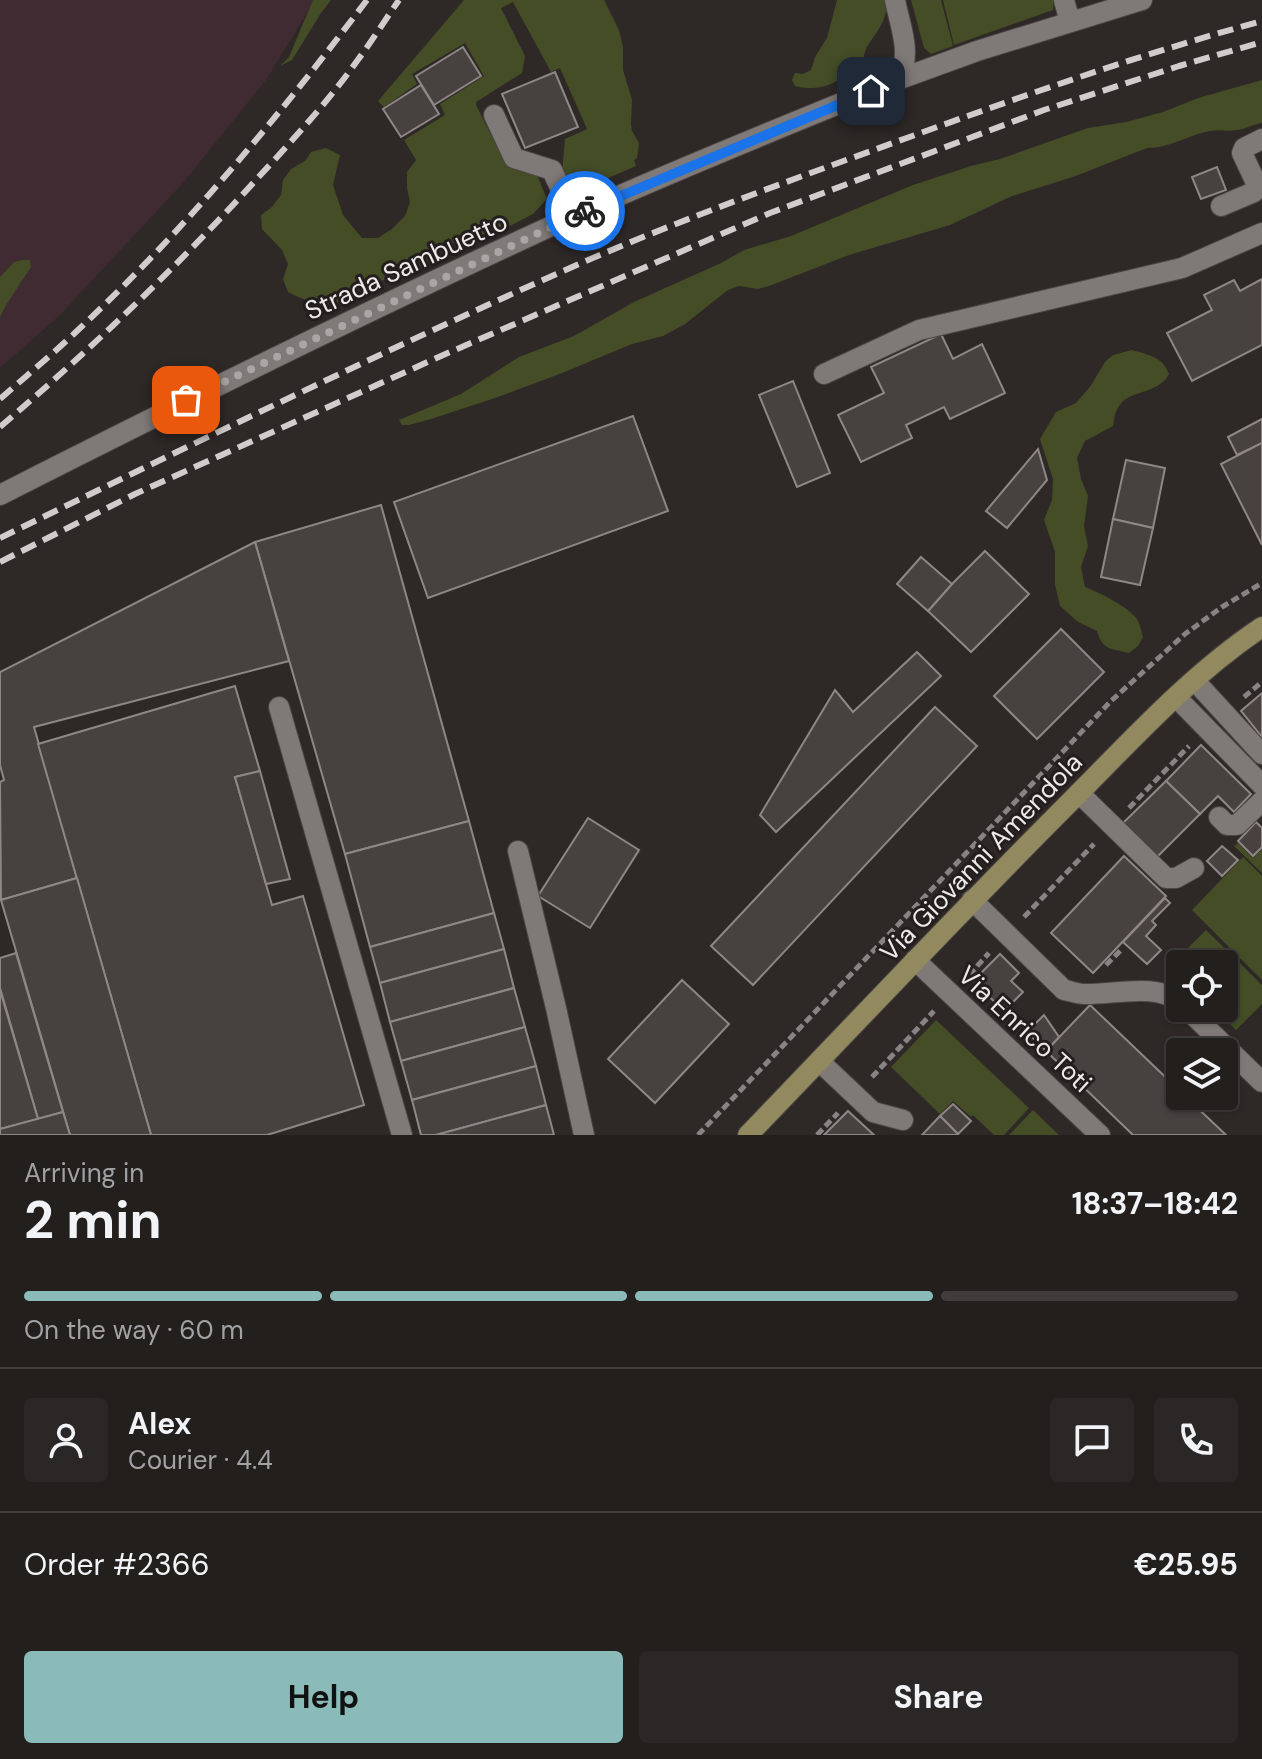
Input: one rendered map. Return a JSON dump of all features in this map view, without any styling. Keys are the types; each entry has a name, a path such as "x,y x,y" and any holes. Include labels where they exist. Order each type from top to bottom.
{"main road":[{"name":"Via Giovanni Amendola","path":"748,1135 972,900 1176,697 1220,658 1262,627"}],"street":[{"path":"895,0 907,50 906,65 900,79"},
{"path":"1064,0 1070,22"},
{"name":"Strada Sambuetto","path":"0,495 213,386 573,216 900,79 977,51 1142,0"},
{"path":"494,115 514,158 552,170 573,216"},
{"path":"1221,206 1254,192 1257,185 1242,153 1244,148 1262,139"},
{"path":"824,374 919,330 1182,268 1262,233"},
{"path":"1194,680 1262,754"},
{"path":"1176,697 1262,785"},
{"path":"279,707 402,1135"},
{"path":"1079,793 1166,878 1176,878 1194,868"},
{"path":"1219,817 1227,825 1237,825 1262,801"},
{"path":"518,851 584,1135"},
{"path":"972,900 1064,990 1081,994 1158,991 1166,994"},
{"name":"Via Enrico Toti","path":"915,960 1100,1135"},
{"path":"1200,1022 1262,1082"},
{"path":"819,1061 873,1112 903,1120"}],"path":[{"path":"698,1135 1111,701 1185,634 1262,583"},
{"path":"817,1135 1008,934"},
{"path":"1105,966 1123,948"}],"shaded area":[{"path":"0,0 315,0 266,80 182,184 60,315 0,368"}],"green space":[{"path":"313,0 331,0 292,60 280,66 289,57"},
{"path":"464,0 604,0 619,30 623,47 623,70 632,100 632,131 639,143 634,160 636,166 571,194 562,173 565,139 587,129 560,68 551,72 513,2 501,8 525,56 522,73 476,102 476,105 503,159 537,175 547,199 533,214 469,247 462,237 435,253 426,266 412,275 363,284 346,300 319,304 288,292 283,279 288,264 282,250 262,229 261,215 281,195 283,180 291,169 305,161 311,152 326,148 340,155 333,185 343,215 362,238 378,238 405,216 410,202 407,172 416,160 404,140 445,115 440,104 484,76 465,43 412,74 417,84 384,107 378,101"},
{"path":"837,0 887,0 882,24 866,48 859,68 826,86 795,86 792,80 795,73 803,74 811,70 827,38"},
{"path":"911,0 941,0 953,46 931,54 924,48"},
{"path":"943,0 1054,0 1053,10 954,45"},
{"path":"1262,80 1262,123 1234,131 1210,131 1147,148 1073,177 1012,196 950,225 849,255 769,286 758,289 739,286 728,290 685,324 663,336 632,344 495,398 431,419 409,425 402,425 399,420 461,394 519,357 574,336 634,302 744,250 791,236 913,185 1088,128 1163,112 1198,98"},
{"path":"30,260 31,267 0,317 0,277 14,262"},
{"path":"1132,350 1158,360 1169,374 1158,385 1124,401 1119,406 1113,426 1085,441 1077,458 1088,496 1084,526 1088,546 1081,567 1085,587 1119,604 1137,620 1143,637 1129,653 1105,645 1097,631 1078,622 1060,606 1055,585 1055,552 1044,520 1052,500 1053,479 1040,439 1056,412 1076,403 1105,362 1113,355"},
{"path":"1238,843 1253,858 1262,849 1262,873 1234,846"},
{"path":"1243,857 1262,876 1262,980 1238,956 1238,950 1232,950 1192,910"},
{"path":"1206,930 1226,950 1186,950"},
{"path":"1238,961 1262,985 1262,1004 1236,1030 1228,1022 1238,1022"},
{"path":"936,1020 1029,1108 1004,1135 994,1135 953,1101 940,1114 891,1067"},
{"path":"1033,1110 1059,1135 1009,1135"}],"building":[{"path":"463,47 481,76 434,105 416,76"},
{"path":"555,72 578,127 525,148 502,94"},
{"path":"421,85 439,114 401,137 383,109"},
{"path":"1217,167 1226,190 1201,199 1192,177"},
{"path":"1262,279 1262,345 1192,381 1167,333 1212,310 1204,295 1234,280 1240,291"},
{"path":"941,334 953,359 982,344 1005,393 950,419 944,407 906,425 912,438 861,462 838,415 884,393 871,367"},
{"path":"793,381 830,473 797,487 759,395"},
{"path":"633,416 668,511 428,598 394,502"},
{"path":"1262,419 1262,443 1237,455 1228,437"},
{"path":"1262,443 1262,545 1221,464"},
{"path":"1038,449 1047,480 1007,528 986,511"},
{"path":"1126,460 1165,468 1153,528 1113,519"},
{"path":"381,505 469,821 345,854 255,542"},
{"path":"1113,519 1153,528 1140,585 1101,577"},
{"path":"255,542 289,661 34,727 77,878 1,900 0,782 4,780 0,765 0,672"},
{"path":"985,551 1029,594 971,652 928,611"},
{"path":"921,557 952,584 928,611 897,584"},
{"path":"1061,629 1104,672 1037,739 994,696"},
{"path":"917,652 941,676 776,832 760,815 835,690 853,712"},
{"path":"235,686 260,771 235,777 272,905 303,896 364,1105 267,1135 151,1135 38,744"},
{"path":"1262,693 1262,737 1241,711"},
{"path":"935,707 977,746 753,985 711,946"},
{"path":"1201,745 1251,794 1234,812 1218,796 1200,814 1166,781"},
{"path":"260,771 290,879 266,884 235,777"},
{"path":"1166,781 1200,814 1156,858 1122,824"},
{"path":"588,818 639,850 590,928 538,896"},
{"path":"469,821 494,913 370,947 345,854"},
{"path":"1256,822 1262,828 1262,847 1253,856 1238,841"},
{"path":"1222,846 1238,860 1222,876 1207,861"},
{"path":"1124,856 1166,896 1093,973 1051,933"},
{"path":"77,878 151,1135 70,1135 1,900"},
{"path":"1165,898 1170,903 1152,921 1156,925 1146,936 1161,950 1147,964 1123,942"},
{"path":"494,913 504,949 380,983 370,947"},
{"path":"504,949 514,988 390,1022 380,983"},
{"path":"16,953 63,1112 38,1119 0,988 0,958"},
{"path":"1000,954 1019,973 1011,981 1023,992 1004,1011 973,981"},
{"path":"682,980 729,1024 655,1103 608,1059"},
{"path":"514,988 525,1027 401,1061 390,1022"},
{"path":"0,990 38,1119 0,1129"},
{"path":"1090,1005 1166,1078 1166,1110 1200,1110 1226,1135 1133,1135 1046,1051"},
{"path":"1044,1015 1059,1037 1046,1051 1027,1032"},
{"path":"525,1027 536,1066 412,1100 401,1061"},
{"path":"536,1066 546,1105 436,1135 421,1135 412,1100"},
{"path":"953,1104 971,1121 958,1134 940,1116"},
{"path":"546,1105 554,1135 436,1135"},
{"path":"848,1111 874,1135 824,1135"},
{"path":"63,1112 70,1135 0,1135 0,1129"},
{"path":"940,1116 958,1134 922,1135"}],"railway":[{"path":"0,399 69,339 156,253 265,129 367,0"},
{"path":"0,427 131,308 225,214 334,92 399,0"},
{"path":"0,538 413,339 631,242 750,195 1017,99 1262,21"},
{"path":"0,562 135,494 770,213 1044,110 1262,42"}],"way so far":[{"path":"186,400 585,211"}],"route":[{"path":"585,211 871,91"}]}
